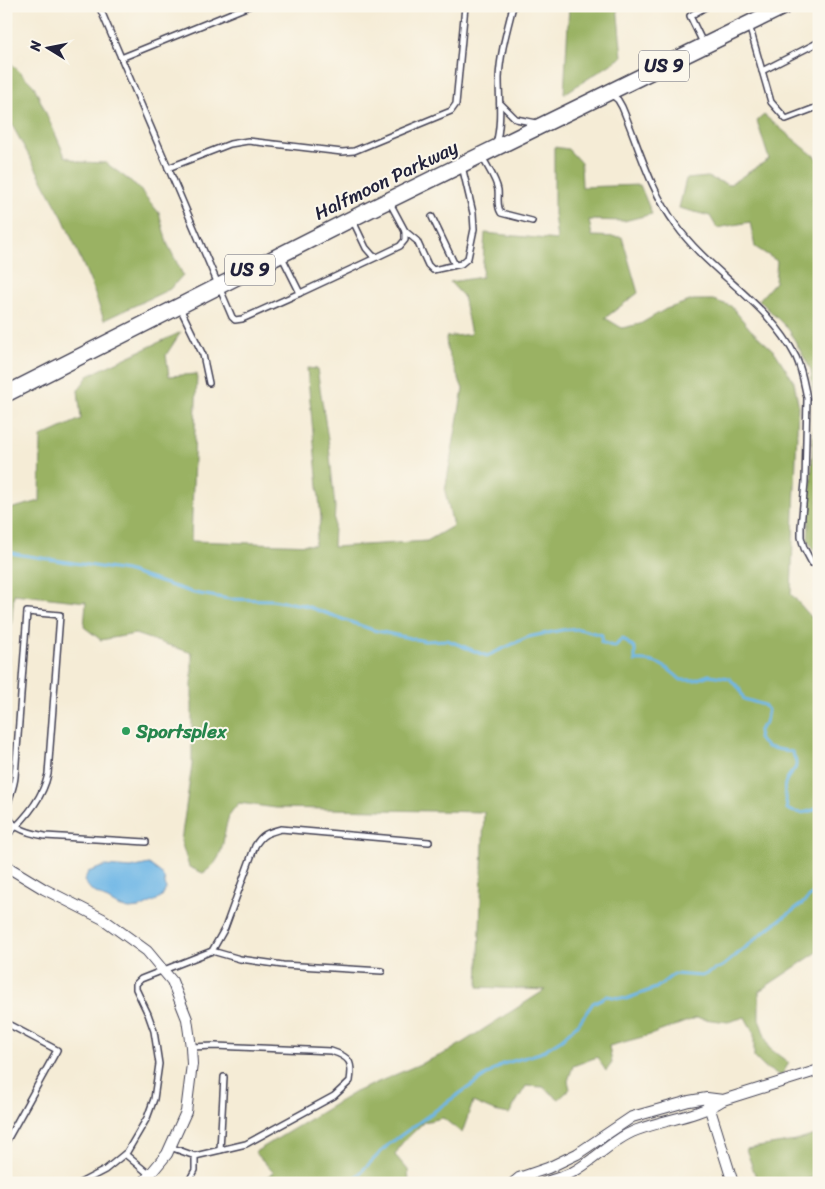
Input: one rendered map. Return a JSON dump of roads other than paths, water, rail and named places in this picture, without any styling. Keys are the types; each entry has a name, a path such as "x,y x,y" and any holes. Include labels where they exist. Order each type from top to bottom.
{"main road":[{"name":"Halfmoon Parkway","path":"6,394 351,219 748,24 762,14 784,6"}],"street":[{"path":"6,864 11,870 44,889 103,919 147,951 172,981 187,1019 192,1064 186,1112 167,1154 147,1179"},
{"path":"544,1183 572,1173 636,1130 708,1103 819,1070"},
{"path":"513,1183 519,1178 548,1168 577,1154 632,1117 689,1101 708,1103"},
{"path":"708,1103 733,1183"},
{"path":"608,1134 613,1144"}],"lane":[{"path":"99,6 232,317 238,320 400,246 405,240 405,230"},
{"path":"121,58 249,6"},
{"path":"168,168 230,144 248,141 342,152 354,151 451,111 456,104 465,6"},
{"path":"495,149 500,130 499,79 501,54 513,6"},
{"path":"704,46 690,16 707,6"},
{"path":"748,24 771,102 786,119 815,108"},
{"path":"762,71 819,42"},
{"path":"610,92 622,107 653,185 675,225 695,248 773,325 796,358 803,377 807,398 801,538 812,563"},
{"path":"500,102 516,118 544,125"},
{"path":"481,156 495,180 498,190 497,207 500,213 532,221"},
{"path":"389,201 405,230 417,241 428,265 433,270 461,264 468,258 474,229 473,214 462,166"},
{"path":"432,217 455,265"},
{"path":"351,219 369,253 377,257"},
{"path":"281,254 300,293"},
{"path":"179,305 203,355 209,383"},
{"path":"6,836 16,827 42,794 46,786 48,774 60,615 28,612 15,777 8,816 16,827 29,833 45,836 146,842"},
{"path":"212,951 225,928 255,846 259,838 267,833 281,829 428,842"},
{"path":"80,1183 106,1170 126,1154 147,1118 154,1099 159,1064 154,1031 136,989 136,984 141,979 212,951 240,959 283,965 382,971"},
{"path":"6,1022 57,1050 6,1142"},
{"path":"170,1147 195,1156 246,1144 334,1096 350,1081 351,1065 348,1059 331,1051 215,1046 190,1047"},
{"path":"220,1150 224,1077"},
{"path":"126,1154 147,1179"},
{"path":"188,1183 195,1170 195,1156"}],"water":[{"path":"149,864 161,873 166,889 161,898 140,908 129,909 118,906 91,890 84,881 88,872 105,866 131,868"}],"waterway":[{"path":"6,551 126,571 194,593 229,599 272,600 303,605 373,630 425,641 447,640 487,656 528,637 562,630 579,629 602,635 601,642 615,647 622,638 635,649 635,661 649,661 660,664 681,680 695,680 709,675 729,678 739,688 744,699 764,705 768,710 766,722 759,730 758,739 767,747 792,752 795,759 796,767 789,775 784,789 787,809 803,813 819,808"},
{"path":"350,1183 389,1144 450,1100 503,1064 540,1053 562,1039 579,1023 593,1003 607,996 626,999 656,988 674,974 702,976 723,966 770,927 802,904 819,888"}],"place":[{"name":"Sportsplex","path":"126,731"}]}
